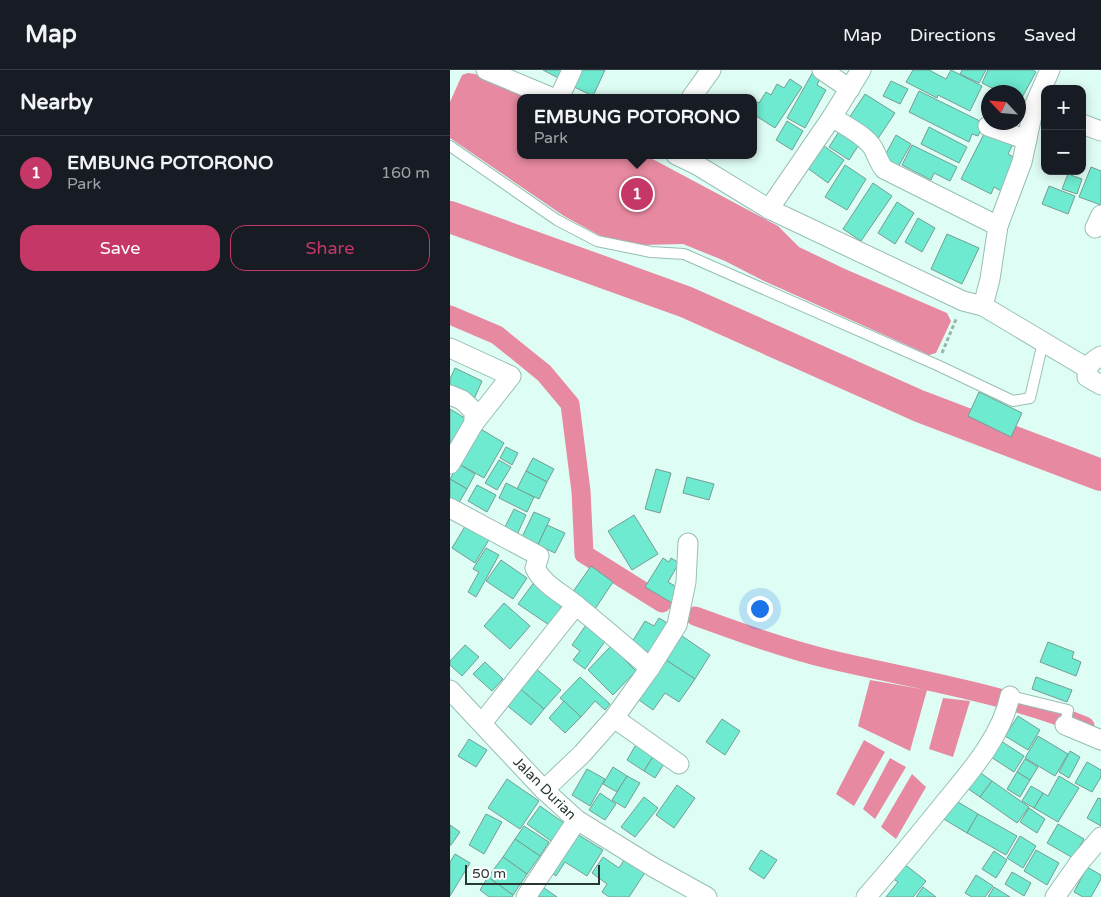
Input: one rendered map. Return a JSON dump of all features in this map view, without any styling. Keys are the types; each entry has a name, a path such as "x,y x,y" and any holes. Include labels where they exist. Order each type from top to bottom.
{"street":[{"path":"486,70 544,94"},
{"path":"561,94 572,70"},
{"path":"694,94 712,70"},
{"path":"822,70 850,88"},
{"path":"769,209 832,117 861,70"},
{"path":"983,306 990,279 998,226 1022,162 1026,140 1040,108 1050,70"},
{"path":"832,117 867,141 873,148 884,170 998,226"},
{"path":"1086,125 1101,131"},
{"path":"999,130 1026,140"},
{"path":"684,159 769,209 964,301 983,306 1042,342 1094,362 1087,377 1101,385"},
{"path":"450,348 511,376 474,423 450,464"},
{"path":"450,394 462,400 474,411 474,423"},
{"path":"450,508 539,556 535,568 546,584 576,605 650,668"},
{"path":"544,790 582,754 614,718 650,668 677,625 686,582 688,543"},
{"path":"482,723 576,605"},
{"name":"Jalan Durian","path":"450,691 544,790 577,820 707,897"},
{"path":"866,897 983,754 1008,702"},
{"path":"614,718 679,764"},
{"path":"1067,718 1101,740"},
{"path":"526,897 577,820"},
{"path":"1055,897 1079,862 1101,837"}],"lane":[{"path":"450,146 557,220 597,241 651,252 684,254 937,365 1013,401 1030,398 1042,342"},
{"path":"1008,702 1067,718"}],"path":[{"path":"937,365 964,301"}],"shaded area":[{"path":"468,73 475,74 521,94 517,94 517,159 652,159 778,226 799,247 947,313 951,321 936,353 929,355 764,281 725,261 683,244 642,245 606,239 564,216 450,138 450,102 462,75"},
{"path":"870,680 927,690 910,751 858,726"},
{"path":"943,698 970,701 953,757 929,749"},
{"path":"864,740 885,752 854,806 836,794"},
{"path":"890,758 906,767 875,819 863,809"},
{"path":"912,774 926,787 896,839 881,827"}],"building":[{"path":"543,70 571,70 566,82"},
{"path":"576,70 605,70 594,94 589,94 570,85"},
{"path":"814,70 822,74 817,85 826,90 805,128 787,118"},
{"path":"913,70 929,70 946,79 951,70 981,85 981,88 970,111 938,95 937,98 906,82"},
{"path":"962,70 986,70 979,83 960,74"},
{"path":"988,70 1033,70 1036,72 1026,90 1026,85 986,85 982,83"},
{"path":"790,79 802,87 775,128 757,117 757,102 759,103 766,92 771,95 777,84 784,88"},
{"path":"891,81 908,89 900,104 883,96"},
{"path":"919,91 981,122 981,130 978,136 972,134 969,142 909,112"},
{"path":"865,94 895,113 875,143 845,124"},
{"path":"787,121 803,131 792,150 776,140"},
{"path":"842,127 862,140 849,160 829,147"},
{"path":"929,127 967,147 959,163 921,144"},
{"path":"986,130 991,130 1014,142 1008,154 1017,159 1001,191 994,187 991,194 961,179"},
{"path":"896,135 911,144 897,169 882,161"},
{"path":"821,144 844,160 828,183 806,167"},
{"path":"912,145 957,167 950,181 934,173 931,180 902,165"},
{"path":"845,165 866,179 847,210 825,197"},
{"path":"1091,167 1101,171 1101,205 1079,197"},
{"path":"1068,175 1082,179 1077,194 1062,189"},
{"path":"873,183 892,196 861,241 843,229"},
{"path":"1049,186 1075,196 1068,214 1042,204"},
{"path":"897,202 914,213 895,244 878,233"},
{"path":"918,218 935,228 922,252 905,242"},
{"path":"947,234 979,248 962,284 931,269"},
{"path":"455,368 482,381 474,399 450,389 450,379"},
{"path":"979,392 1022,413 1011,437 968,416"},
{"path":"450,409 470,421 450,457"},
{"path":"479,428 504,443 484,478 459,464"},
{"path":"506,447 518,453 512,465 500,458"},
{"path":"533,458 554,469 547,482 526,471"},
{"path":"499,460 511,467 497,490 485,483"},
{"path":"459,464 475,474 467,489 450,479"},
{"path":"656,469 671,473 660,513 645,509"},
{"path":"526,471 547,482 539,499 517,489"},
{"path":"687,477 714,484 709,500 683,493"},
{"path":"450,479 467,489 457,506 450,502"},
{"path":"506,483 534,497 527,512 499,498"},
{"path":"477,485 496,495 487,512 468,501"},
{"path":"514,509 526,515 516,537 503,531"},
{"path":"534,512 550,519 538,545 522,537"},
{"path":"634,515 658,554 632,570 608,531"},
{"path":"467,523 490,538 475,563 452,548"},
{"path":"547,525 565,533 555,553 538,545"},
{"path":"486,548 499,555 476,597 468,592 479,572 473,569"},
{"path":"663,558 669,562 671,558 679,563 668,582 682,590 674,604 645,587"},
{"path":"501,560 527,578 513,599 486,581"},
{"path":"591,566 613,582 593,612 570,596"},
{"path":"535,581 565,602 549,625 518,604"},
{"path":"504,603 530,626 510,649 484,626"},
{"path":"659,618 672,626 654,656 632,642 645,621 654,626"},
{"path":"586,625 606,640 585,669 573,660 580,651 572,645"},
{"path":"682,636 710,655 695,679 666,660"},
{"path":"1048,642 1074,652 1072,658 1081,662 1076,676 1040,662"},
{"path":"465,645 479,657 462,676 450,665 450,661"},
{"path":"611,646 636,671 613,695 588,670"},
{"path":"666,660 695,679 679,702 665,693 653,710 639,700"},
{"path":"485,662 503,679 492,691 473,674"},
{"path":"534,667 561,690 544,709 518,687"},
{"path":"580,677 610,704 605,710 595,701 581,717 560,698"},
{"path":"1036,677 1072,690 1067,702 1032,689"},
{"path":"518,687 544,709 531,725 504,703"},
{"path":"564,701 581,717 565,733 549,718"},
{"path":"1018,716 1040,730 1028,750 1005,736"},
{"path":"722,719 740,731 725,755 706,742"},
{"path":"1038,736 1068,754 1055,776 1025,758"},
{"path":"469,739 487,750 476,767 458,756"},
{"path":"638,741 656,752 644,771 627,760"},
{"path":"1001,741 1024,756 1014,772 991,757"},
{"path":"1070,751 1080,757 1069,778 1059,772"},
{"path":"656,752 667,759 655,778 644,771"},
{"path":"1025,759 1038,767 1030,780 1017,772"},
{"path":"1087,762 1101,770 1101,777 1092,792 1075,783"},
{"path":"613,767 627,776 617,792 603,784"},
{"path":"587,769 605,779 590,806 572,795"},
{"path":"975,769 992,781 980,797 964,786"},
{"path":"1017,772 1030,780 1020,797 1007,789"},
{"path":"627,776 640,783 625,808 612,800"},
{"path":"1059,776 1079,788 1058,822 1034,808 1043,793 1048,796"},
{"path":"507,779 539,801 520,829 488,808"},
{"path":"992,781 1029,807 1017,823 980,797"},
{"path":"677,785 695,798 674,828 656,815"},
{"path":"1031,786 1043,793 1034,808 1022,801"},
{"path":"600,793 616,804 605,820 589,810"},
{"path":"644,797 658,808 635,837 621,827"},
{"path":"1098,798 1101,799 1101,826 1087,818"},
{"path":"953,799 978,814 967,833 942,818"},
{"path":"540,806 564,823 551,841 527,824"},
{"path":"1029,808 1045,819 1037,833 1020,822"},
{"path":"486,814 502,822 484,854 469,845"},
{"path":"978,814 1017,836 1006,855 967,833"},
{"path":"1058,824 1084,839 1073,858 1047,843"},
{"path":"450,825 460,832 451,845 450,845"},
{"path":"524,826 549,842 540,856 515,839"},
{"path":"572,831 603,850 587,876 565,862 556,876 547,870"},
{"path":"1020,836 1036,846 1023,868 1007,858"},
{"path":"515,839 540,856 527,874 503,857"},
{"path":"761,850 777,860 764,879 749,869"},
{"path":"1036,850 1059,863 1047,885 1024,871"},
{"path":"994,851 1007,860 996,878 982,869"},
{"path":"455,854 470,863 450,896 450,862"},
{"path":"503,857 527,874 513,895 488,877"},
{"path":"603,857 619,868 626,857 646,871 629,897 609,897 602,892 607,884 592,873"},
{"path":"903,863 926,881 913,897 886,897 898,882 892,878"},
{"path":"1087,867 1101,875 1101,879 1091,897 1083,897 1074,892"},
{"path":"1012,872 1031,883 1024,896 1005,884"},
{"path":"976,875 993,886 985,897 972,897 965,893"},
{"path":"488,877 513,895 512,897 489,897 480,890"},
{"path":"540,885 557,897 532,897"},
{"path":"923,887 936,897 916,897"},
{"path":"994,887 1010,897 988,897"}],"waterway":[{"path":"450,217 686,302 919,406 1101,475"},
{"path":"450,315 497,335 544,373 570,404 581,491 584,554 662,603"},
{"path":"695,616 811,655 1022,704 1085,726"}],"place":[{"name":"EMBUNG POTORONO","path":"637,194"}]}
